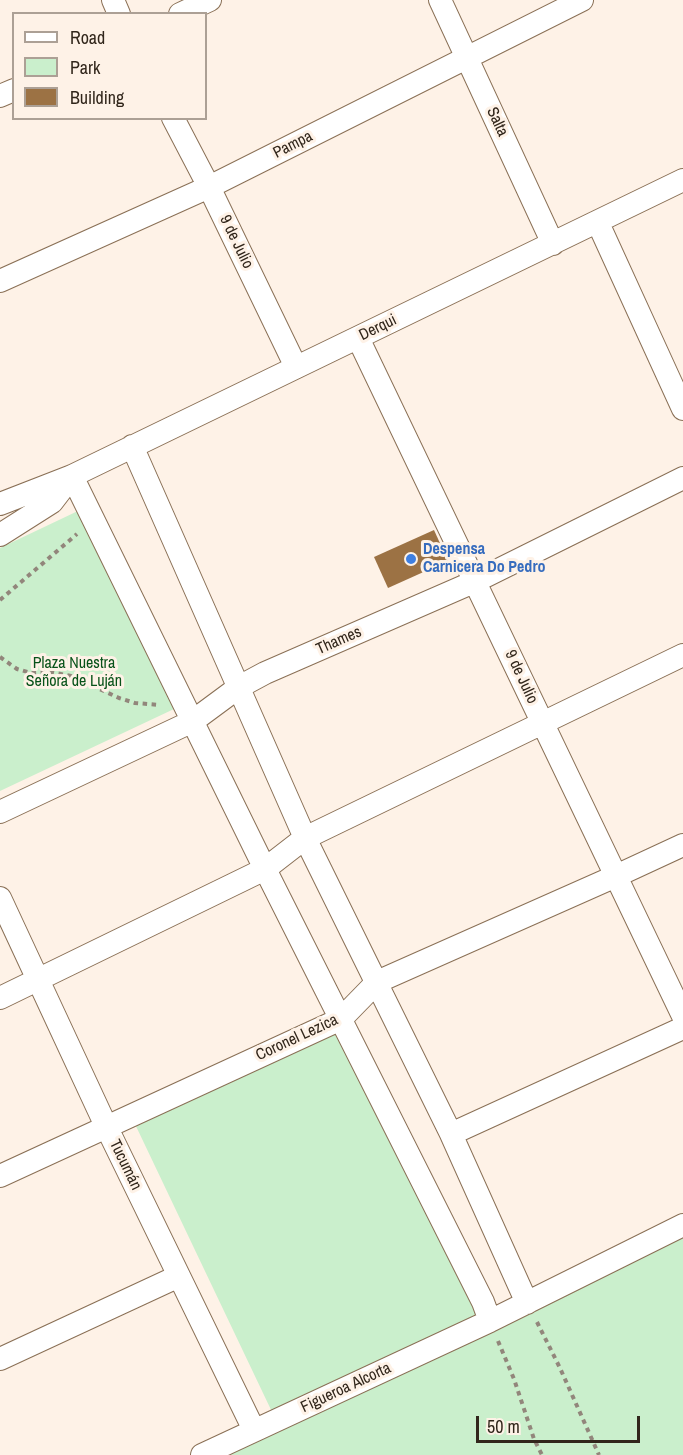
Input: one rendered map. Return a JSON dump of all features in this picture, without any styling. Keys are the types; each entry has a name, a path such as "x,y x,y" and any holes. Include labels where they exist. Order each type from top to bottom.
{"street":[{"path":"184,12 210,0"},
{"name":"Salta","path":"440,0 553,244"},
{"name":"Pampa","path":"0,280 209,187 582,0"},
{"name":"9 de Julio","path":"174,120 296,367"},
{"name":"Derqui","path":"0,504 72,476 683,180"},
{"path":"598,223 683,409"},
{"name":"9 de Julio","path":"358,338 683,1016"},
{"path":"132,446 305,838 451,1134 527,1303"},
{"path":"72,476 490,1320"},
{"name":"Derqui","path":"3,533 52,502 72,476"},
{"name":"Thames","path":"0,812 266,673 476,581 683,478"},
{"path":"0,508 3,533"},
{"path":"0,998 265,869 305,838 683,655"},
{"name":"Coronel Lezica","path":"0,1176 341,1019 377,982 683,845"},
{"name":"Tucumán","path":"0,898 106,1126 254,1430"},
{"path":"451,1134 683,1028"},
{"name":"Figueroa Alcorta","path":"202,1455 527,1303 683,1225"},
{"path":"0,1359 179,1276"}],"path":[{"path":"0,600 93,519"},
{"path":"2,657 17,669 30,673 51,672 71,676 135,704 189,713"},
{"path":"527,1303 560,1368 599,1455"},
{"path":"490,1320 542,1455"}],"green space":[{"name":"Plaza Nuestra Señora de Luján","path":"80,510 174,709 0,791 0,548"},
{"path":"339,1023 479,1315 273,1414 134,1122"},
{"path":"683,1225 683,1455 202,1455"}],"building":[{"name":"Despensa Carnicera Do Pedro","path":"434,530 448,561 388,588 374,557"}],"place":[{"name":"Despensa Carnicera Do Pedro","path":"411,559"}]}
